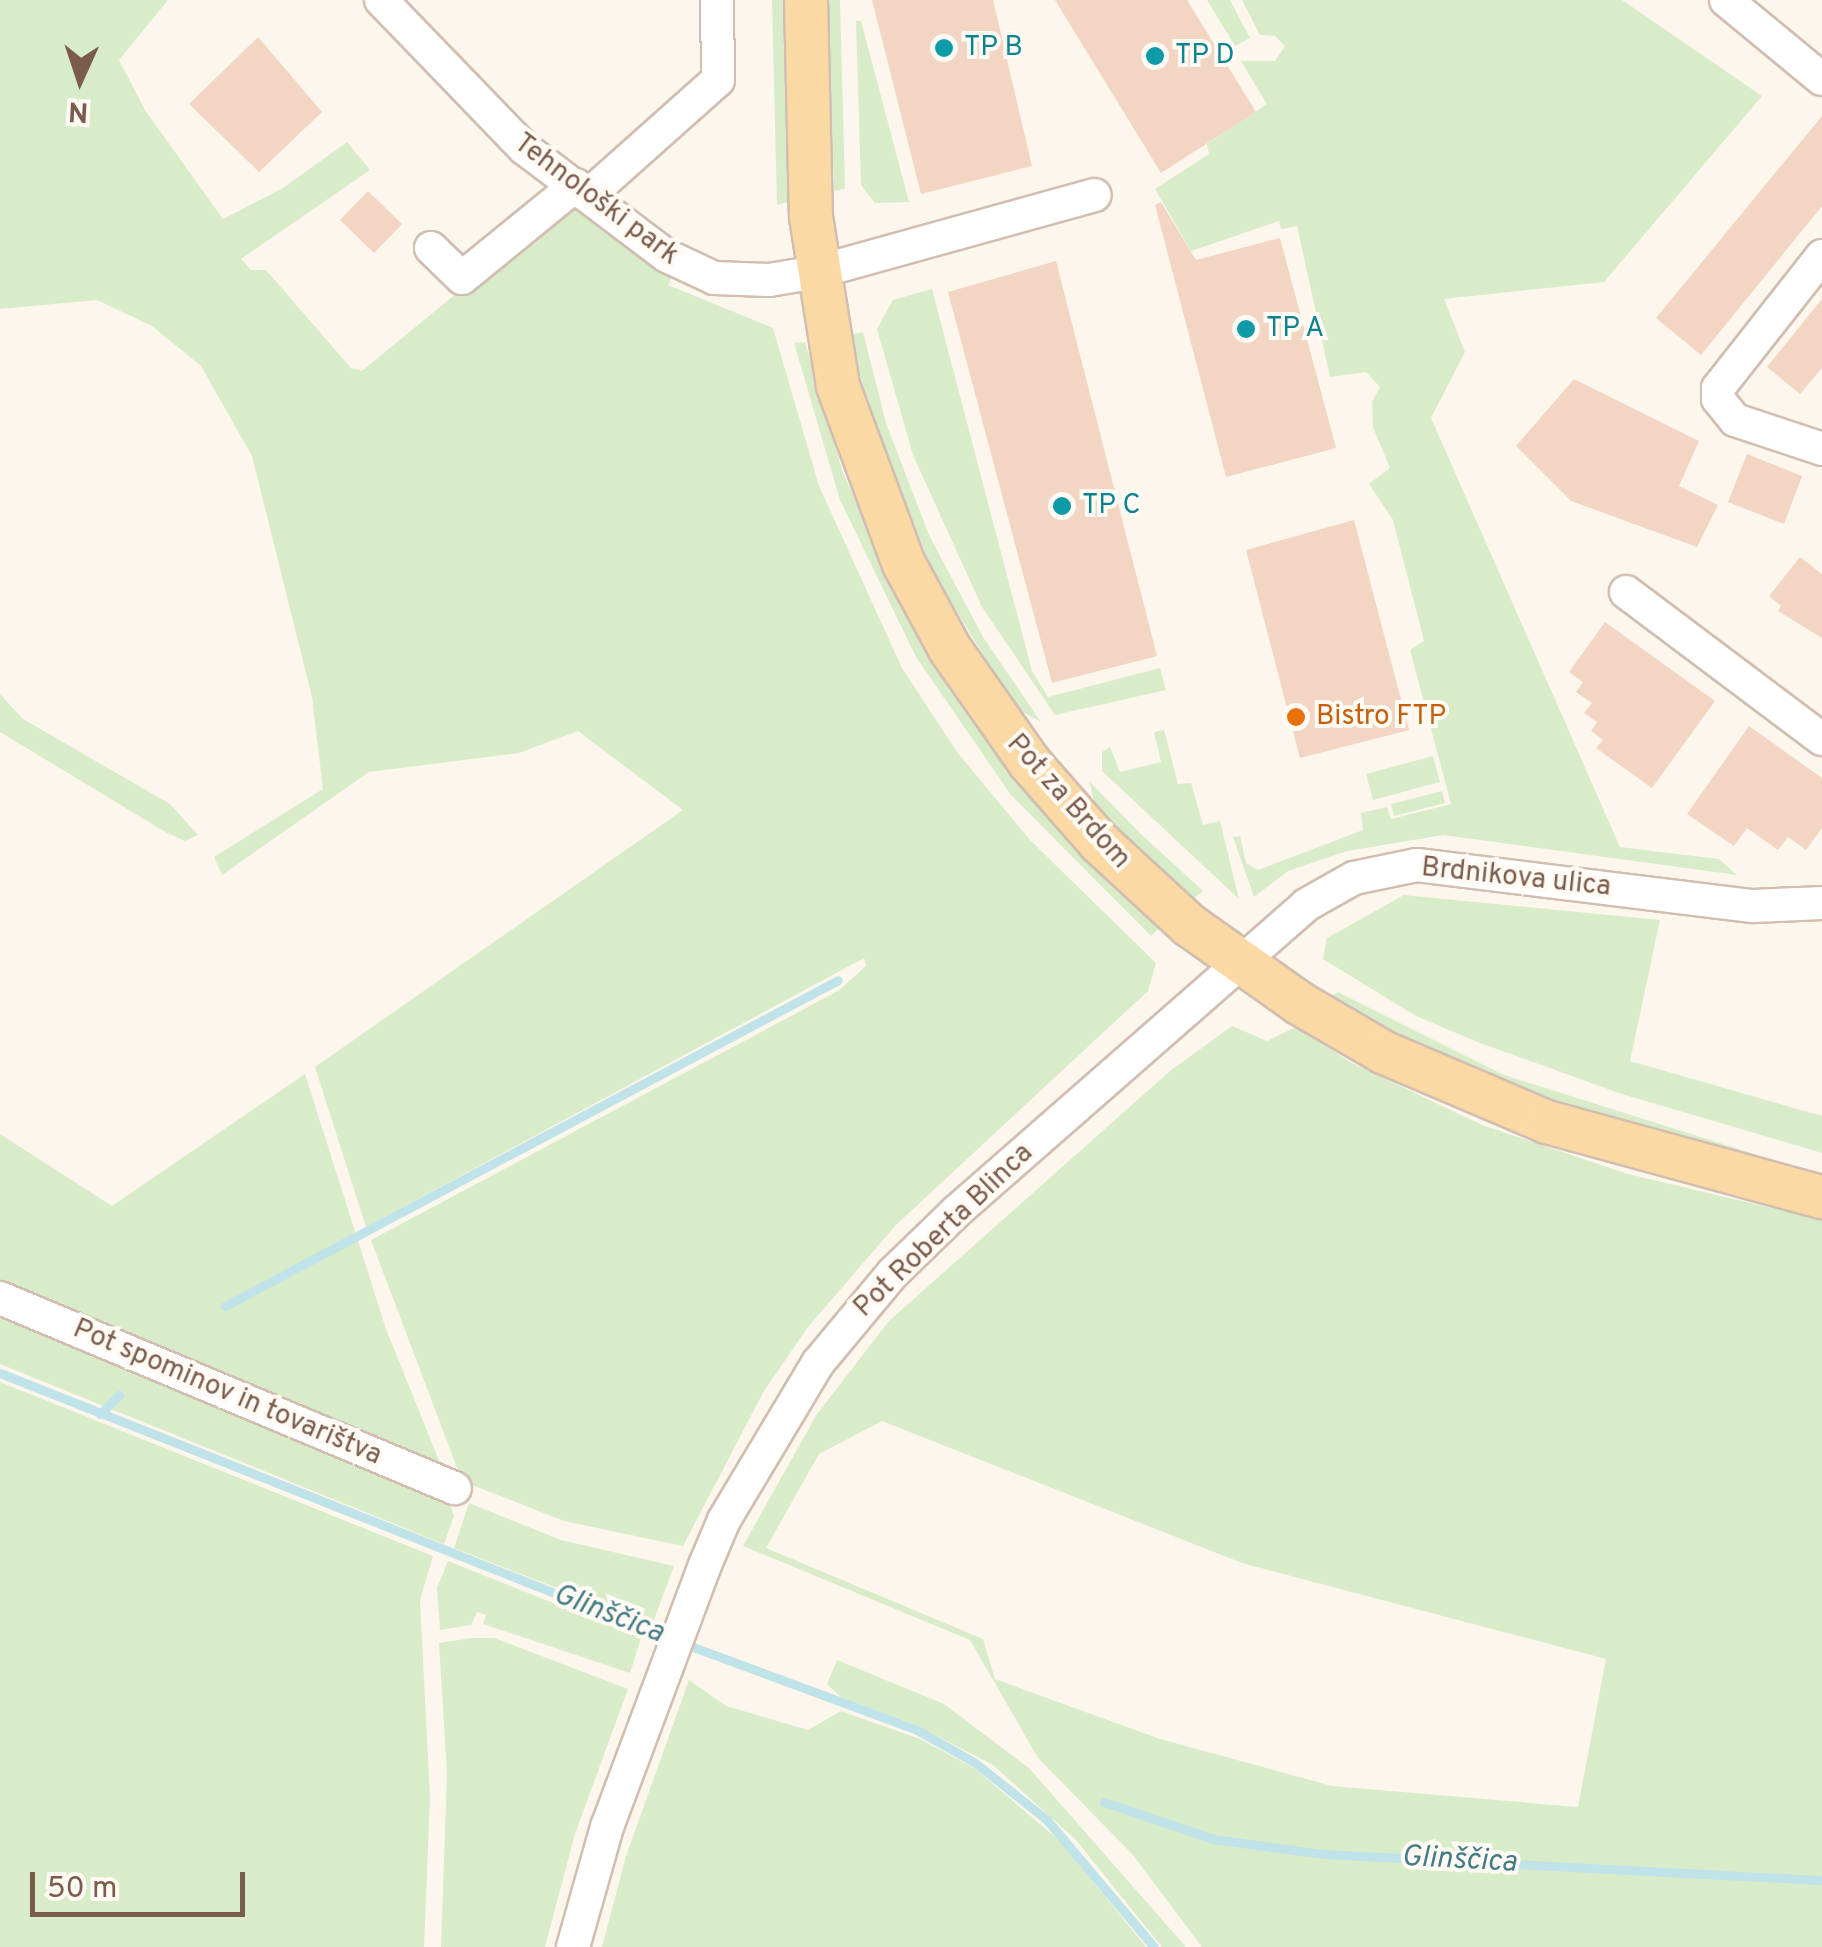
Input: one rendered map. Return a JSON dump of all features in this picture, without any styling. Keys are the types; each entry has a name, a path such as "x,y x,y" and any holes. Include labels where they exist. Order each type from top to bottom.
{"main road":[{"name":"Pot za Brdom","path":"806,0 816,272 857,449 880,515 950,649 1001,727 1099,842 1240,964 1384,1053 1491,1102 1636,1150 1822,1197"}],"street":[{"name":"Tehnološki park","path":"381,0 524,148 667,256 702,274 746,281 816,272 1095,195"},
{"path":"431,248 462,278 583,189 718,80 717,0"},
{"path":"1726,0 1822,78"},
{"path":"1822,256 1723,375 1718,400 1735,420 1822,448"},
{"path":"1626,592 1822,738"},
{"name":"Brdnikova ulica","path":"1240,964 1328,891 1368,874 1417,865 1753,906 1822,904"},
{"name":"Pot Roberta Blinca","path":"573,1947 606,1827 682,1619 724,1520 837,1337 957,1211 1240,964"},
{"name":"Pot spominov in tovarištva","path":"0,1298 454,1488"}],"green space":[{"path":"0,0 168,0 119,60 145,110 223,219 283,188 347,142 370,170 241,259 251,270 266,270 351,368 362,371 570,200 671,278 668,285 773,328 819,486 902,668 957,752 1030,840 1156,963 1148,991 896,1225 808,1327 764,1391 683,1546 564,1521 462,1481 371,1240 838,991 866,966 864,958 366,1227 315,1067 683,810 578,731 519,753 369,772 222,875 214,857 323,789 312,697 252,456 201,366 152,326 97,300 0,309"},
{"path":"772,0 784,0 788,202 777,205"},
{"path":"827,0 840,0 845,189 834,191"},
{"path":"1207,0 1230,0 1250,38 1235,46"},
{"path":"1242,0 1622,0 1762,96 1604,282 1444,299 1465,352 1431,418 1620,847 1719,859 1737,875 1443,835 1347,851 1288,871 1254,897 1233,837 1240,836 1246,863 1258,870 1363,830 1361,813 1387,807 1391,819 1451,804 1410,650 1424,641 1393,520 1369,484 1390,468 1373,427 1372,402 1380,387 1366,372 1330,377 1297,226 1281,229 1279,221 1191,251 1155,189 1209,154 1207,144 1267,104 1241,61 1275,61 1285,46 1275,36 1260,35"},
{"path":"856,21 861,21 909,202 875,203 861,185"},
{"path":"932,289 1032,671 1048,697 1160,668 1166,690 1055,715 982,607 913,455 877,329 893,300"},
{"path":"863,332 886,423 929,535 983,637 1041,722 1015,708 932,570 869,411 853,346 853,334"},
{"path":"805,342 843,473 926,650 1021,788 1160,927 1151,936 1011,795 916,657 840,500 794,343"},
{"path":"0,694 23,719 170,804 198,835 185,841 167,833 0,732"},
{"path":"1164,730 1178,784 1191,783 1203,825 1220,821 1239,899 1102,771 1102,752 1110,747 1120,772 1161,762 1154,732"},
{"path":"1433,756 1440,782 1373,800 1366,774"},
{"path":"1089,781 1203,891 1193,899 1156,866 1095,804"},
{"path":"1442,791 1445,803 1394,816 1391,804"},
{"path":"1404,895 1660,920 1630,1061 1822,1116 1822,1153 1622,1094 1480,1043 1416,1016 1323,959 1327,938"},
{"path":"1338,992 1504,1075 1802,1169 1549,1100 1409,1041 1331,997"},
{"path":"1232,1026 1267,1041 1296,1027 1352,1063 1482,1125 1628,1174 1822,1220 1822,1947 1202,1947 1133,1855 1038,1758 970,1640 743,1546 817,1414 889,1321 1170,1071","holes":["882,1421 1242,1563 1606,1659 1578,1807 1332,1786 1160,1739 995,1679 983,1639 766,1548 819,1454"]},
{"path":"305,1074 386,1329 444,1473 0,1289 0,1134 112,1206"},
{"path":"0,1309 447,1495 454,1516 444,1544 0,1364"},
{"path":"0,1382 433,1556 420,1600 430,1797 424,1947 0,1947"},
{"path":"469,1503 561,1540 674,1566 652,1625 454,1548"},
{"path":"448,1561 641,1638 630,1673 483,1624 486,1615 477,1612 471,1625 440,1630 437,1588"},
{"path":"494,1638 628,1689 575,1834 545,1947 441,1947 447,1774 439,1643"},
{"path":"837,1660 944,1704 1029,1768 1186,1947 1162,1947 1076,1840 993,1765 914,1724 842,1698 827,1684"},
{"path":"689,1680 726,1706 808,1730 841,1711 920,1739 974,1768 1060,1841 1146,1947 602,1947 626,1856"}],"building":[{"name":"TP B","path":"872,0 993,0 1032,166 921,194"},
{"name":"TP D","path":"1055,0 1187,0 1256,112 1161,173"},
{"path":"258,37 322,112 259,172 189,104"},
{"path":"1822,116 1822,206 1701,355 1656,318"},
{"path":"368,191 402,224 374,253 340,220"},
{"name":"TP A","path":"1161,202 1196,260 1280,238 1336,448 1226,477 1155,205"},
{"name":"TP C","path":"1056,261 1157,656 1052,683 948,292"},
{"path":"1822,299 1822,368 1800,394 1767,367"},
{"path":"1574,379 1699,441 1679,486 1718,505 1697,547 1571,501 1516,446"},
{"path":"1747,454 1802,476 1784,524 1728,502"},
{"path":"1354,520 1409,730 1300,758 1246,550"},
{"path":"1800,557 1822,574 1822,638 1778,611 1781,606 1769,596"},
{"path":"1605,622 1715,701 1652,788 1596,748 1603,740 1591,731 1597,722 1584,713 1592,703 1576,692 1583,682 1569,672"},
{"path":"1749,726 1822,778 1822,828 1806,850 1788,837 1778,850 1747,828 1734,846 1687,814"}],"waterway":[{"path":"225,1306 838,980"},
{"name":"Glinščica","path":"0,1373 670,1639"},
{"path":"100,1414 119,1395"},
{"name":"Glinščica","path":"685,1644 917,1730 974,1762 1047,1820 1154,1947"},
{"name":"Glinščica","path":"1104,1802 1213,1839 1323,1854 1822,1880"}],"place":[{"name":"TP B","path":"944,48"},
{"name":"TP D","path":"1155,56"},
{"name":"TP A","path":"1246,329"},
{"name":"TP C","path":"1062,506"},
{"name":"Bistro FTP","path":"1296,717"}]}
